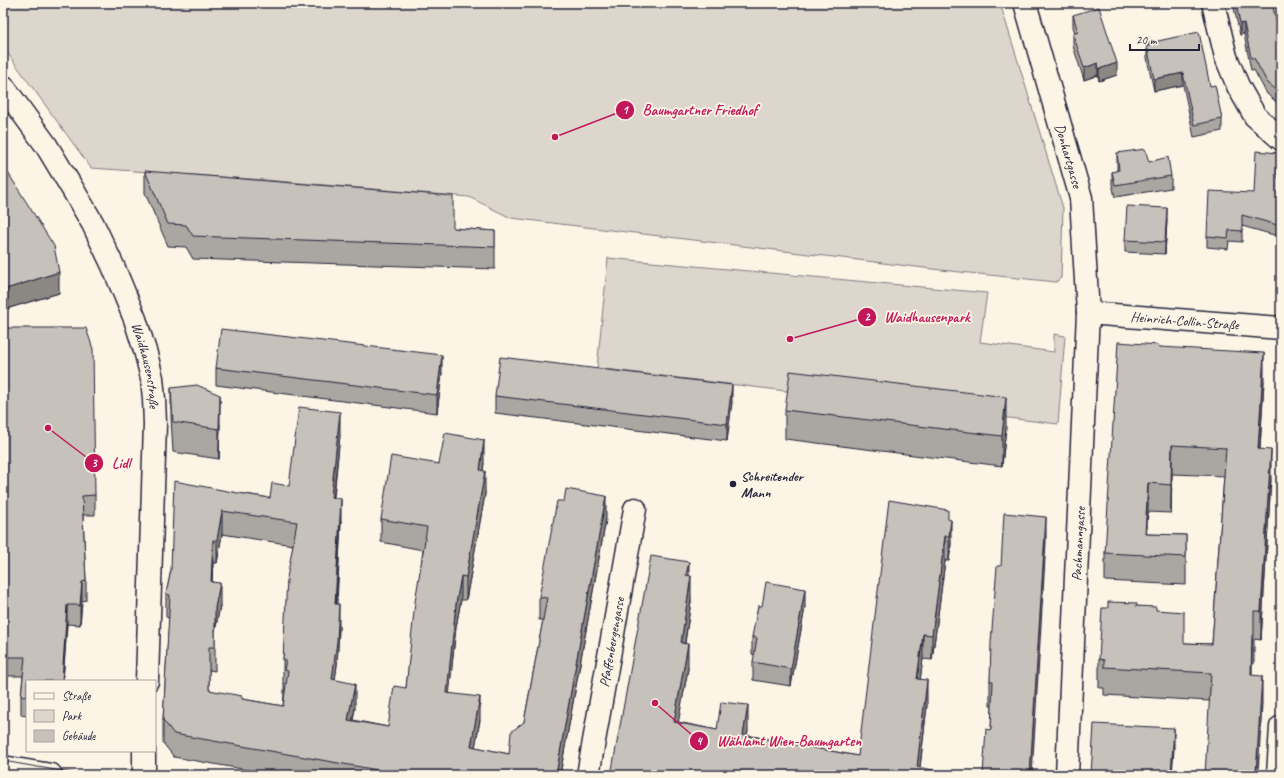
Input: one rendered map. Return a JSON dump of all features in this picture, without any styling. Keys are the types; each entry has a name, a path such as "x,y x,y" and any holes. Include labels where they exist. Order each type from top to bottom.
{"street":[{"name":"Donhartgasse","path":"1025,3 1081,198 1088,313"},
{"path":"1213,3 1226,56 1238,86 1255,116 1281,139"},
{"name":"Waidhausenstraße","path":"3,86 46,145 93,224 113,266 135,319 152,378 155,424 147,680"},
{"name":"Heinrich-Collin-Straße","path":"1088,313 1281,328"},
{"name":"Pachmanngasse","path":"1067,775 1088,313"},
{"name":"Pfaffenbergengasse","path":"588,775 635,509"},
{"path":"1278,775 1281,727"},
{"path":"144,752 144,775"},
{"path":"3,767 51,775"}],"green space":[{"path":"3,3 1000,3 1063,208 1061,278 1056,282 941,270 511,218 469,197 265,180 91,168 3,47"},
{"path":"608,258 987,293 980,342 1054,352 1054,334 1065,336 1058,424 597,368"}],"building":[{"path":"1236,3 1272,3 1281,41 1281,94 1267,82 1254,58 1251,58 1244,23 1240,24"},
{"path":"1099,7 1117,63 1099,69 1098,63 1084,68 1073,34 1078,32 1073,15"},
{"path":"1199,32 1210,86 1215,85 1222,119 1194,125 1183,73 1154,79 1147,46 1150,46 1149,43"},
{"path":"1145,149 1149,162 1168,157 1171,176 1115,185 1112,172 1119,170 1117,153"},
{"path":"1256,151 1279,153 1278,178 1281,178 1281,226 1242,215 1242,231 1229,230 1228,238 1207,236 1209,191 1254,193"},
{"path":"3,165 54,246 59,272 6,289 3,277"},
{"path":"145,171 453,196 453,228 495,231 495,247 193,236 186,225 168,224"},
{"path":"1127,206 1167,208 1165,242 1125,240"},
{"path":"3,328 86,328 93,349 95,495 82,496 86,581 82,582 80,605 67,605 62,680 26,680 26,697 21,696 25,657 3,657"},
{"path":"221,329 442,355 437,395 216,368"},
{"path":"1118,342 1158,345 1160,347 1264,353 1258,449 1271,450 1261,611 1254,611 1254,636 1252,636 1251,675 1262,676 1256,775 1205,775 1211,673 1104,667 1104,660 1099,659 1102,608 1108,608 1108,602 1137,603 1136,606 1156,607 1156,610 1184,612 1184,643 1212,644 1226,448 1172,445 1171,485 1148,483 1145,534 1186,535 1186,557 1105,553"},
{"path":"500,357 732,385 727,424 495,396"},
{"path":"790,371 1006,397 1002,436 785,410"},
{"path":"197,385 220,395 219,429 173,422 171,388"},
{"path":"299,407 340,412 331,497 341,499 335,604 339,604 337,641 332,679 355,684 348,720 388,727 394,686 406,688 415,602 427,527 381,519 391,456 439,464 445,433 484,440 480,470 485,471 466,577 461,576 456,604 447,693 480,697 471,746 509,754 511,732 524,722 547,598 539,597 557,501 564,501 566,489 606,496 556,775 406,775 174,734 163,720 170,595 166,594 171,570 174,481 270,498 272,483 289,486","holes":["222,511 297,522 287,578 283,660 286,660 284,670 288,671 283,706 242,699 242,696 209,690 209,647 215,647 215,608 220,583 211,582 213,540 217,540"]},
{"path":"889,500 948,510 948,519 951,520 949,536 945,536 932,635 923,634 917,679 927,680 917,767 961,775 611,775 651,556 689,562 686,575 691,576 681,643 688,644 674,722 717,730 721,702 748,705 743,735 858,756"},
{"path":"1004,513 1046,517 1030,775 983,775 986,729 991,730 993,681 990,681 991,642 997,566 1001,566"},
{"path":"766,582 805,589 791,669 753,662 757,638 752,637 758,606 762,606"},
{"path":"1094,724 1174,728 1171,775 1091,775"}],"tram line":[{"path":"3,761 84,775"},
{"path":"3,772 18,775"}],"place":[{"name":"Baumgartner Friedhof","path":"555,137"},
{"name":"Waidhausenpark","path":"790,339"},
{"name":"Lidl","path":"48,428"},
{"name":"Schreitender Mann","path":"733,484"},
{"name":"Wählamt Wien-Baumgarten","path":"655,703"}]}
